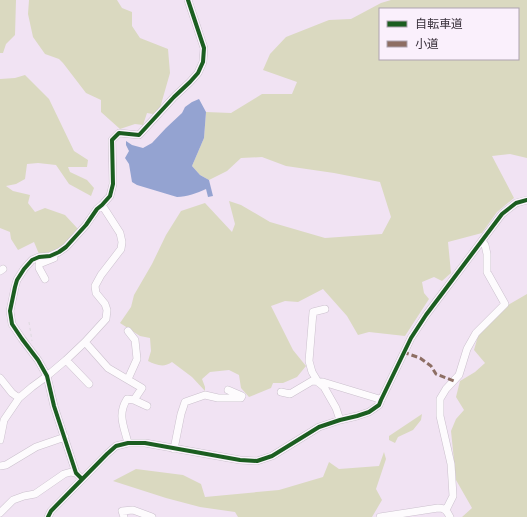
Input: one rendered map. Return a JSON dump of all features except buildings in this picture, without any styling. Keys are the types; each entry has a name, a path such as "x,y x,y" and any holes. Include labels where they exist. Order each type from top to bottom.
{"street":[{"path":"82,479 76,473 54,406 47,376 38,360 12,324 10,311 15,287 17,280 32,260 39,257 50,256 59,252 86,225 97,209 110,196 113,184 112,140 119,133 139,134 198,73 203,62 204,48 188,0"},
{"path":"48,517 51,511 116,446 128,443 144,443 240,460 257,461 272,456 319,427 369,412 378,405 381,400 411,338 426,315 502,214 516,203 527,200"},
{"path":"0,440 2,419 19,398 66,360 106,319 107,310 105,304 96,293 95,286 101,275 121,249 122,242 120,233 102,205"},
{"path":"448,514 453,496 451,464 440,416 440,399 446,389 459,375 467,349 476,333 506,304 487,272 487,254 485,245 482,241"},
{"path":"45,279 39,268 39,264 60,256 66,246"},
{"path":"325,309 313,312 309,361 312,372 318,382 324,387 336,408 340,420"},
{"path":"128,331 134,340 137,359 128,379"},
{"path":"85,342 108,368 142,388 134,400"},
{"path":"66,360 89,384"},
{"path":"0,378 12,393 19,398"},
{"path":"281,392 290,394 312,381 323,382 381,400"},
{"path":"174,449 185,402 205,395 218,398 241,398 242,396 228,390"},
{"path":"128,443 121,415 123,405 127,399 134,400 147,406"},
{"path":"0,466 6,465 36,447 65,437"},
{"path":"0,513 13,500 35,494 64,474 71,472 76,473"},
{"path":"380,517 438,508 444,508 448,514"},
{"path":"124,517 122,511 133,510 152,517"}],"path":[{"path":"30,322 32,342"}],"green space":[{"path":"0,0 16,0 15,35 6,44 3,53 0,53"},
{"path":"29,0 117,0 122,8 132,12 132,26 140,38 168,49 170,73 160,108 153,114 147,113 143,125 135,124 120,129 101,112 101,100 86,93 63,63 59,59 45,54 33,37 28,14"},
{"path":"391,0 527,0 527,158 510,154 492,156 514,198 497,212 482,233 448,242 451,273 442,281 434,277 422,282 424,293 429,299 405,336 369,332 358,335 347,316 323,289 298,302 285,301 271,306 293,350 306,366 297,377 283,383 273,383 271,388 249,397 241,388 239,375 229,370 210,372 202,379 205,391 192,377 172,362 166,365 160,365 148,361 151,351 150,338 140,336 120,323 131,307 134,295 152,264 166,235 181,211 205,203 232,232 235,224 229,201 241,205 270,222 325,238 382,234 391,217 380,182 286,166 262,157 241,158 227,171 209,180 200,175 192,166 204,138 206,112 231,113 262,94 292,94 297,82 263,70 270,54 286,37 329,20 351,19 381,3"},
{"path":"25,75 49,99 74,151 88,160 87,167 68,167 70,172 87,180 94,188 91,196 69,184 56,165 38,163 27,164 25,179 16,184 6,186 13,191 30,195 28,203 35,212 45,208 65,215 78,229 59,256 39,254 34,242 18,250 11,239 10,232 0,228 0,79 15,78"},
{"path":"527,294 527,517 462,517 472,508 456,480 451,431 456,419 464,410 456,397 460,381 475,372 485,363 474,350 478,336 508,305"},
{"path":"422,414 421,420 413,430 398,437 395,443 389,440 389,436"},
{"path":"384,452 386,459 376,489 382,500 372,517 238,517 235,512 200,507 113,481 136,469 183,475 201,484 205,497 279,490 323,477 329,462 339,469 379,466"}],"water":[{"path":"199,99 206,112 204,138 192,166 200,175 209,180 213,196 208,197 206,189 188,196 177,197 137,185 132,182 129,164 125,158 129,151 126,141 132,145 143,148 152,143 182,113 185,107"}],"marked path":[{"path":"403,352 420,358 431,366 436,374 454,381"}],"cycle path":[{"path":"82,479 76,473 54,406 47,376 38,360 12,324 10,311 15,287 17,280 32,260 39,257 50,256 66,247 86,225 97,209 110,196 113,184 112,140 119,133 139,135 198,73 203,62 204,48 188,0"},
{"path":"48,517 51,511 116,446 128,443 145,443 240,460 257,461 272,456 319,427 369,412 379,405 411,338 426,315 502,214 516,203 527,200"}]}
